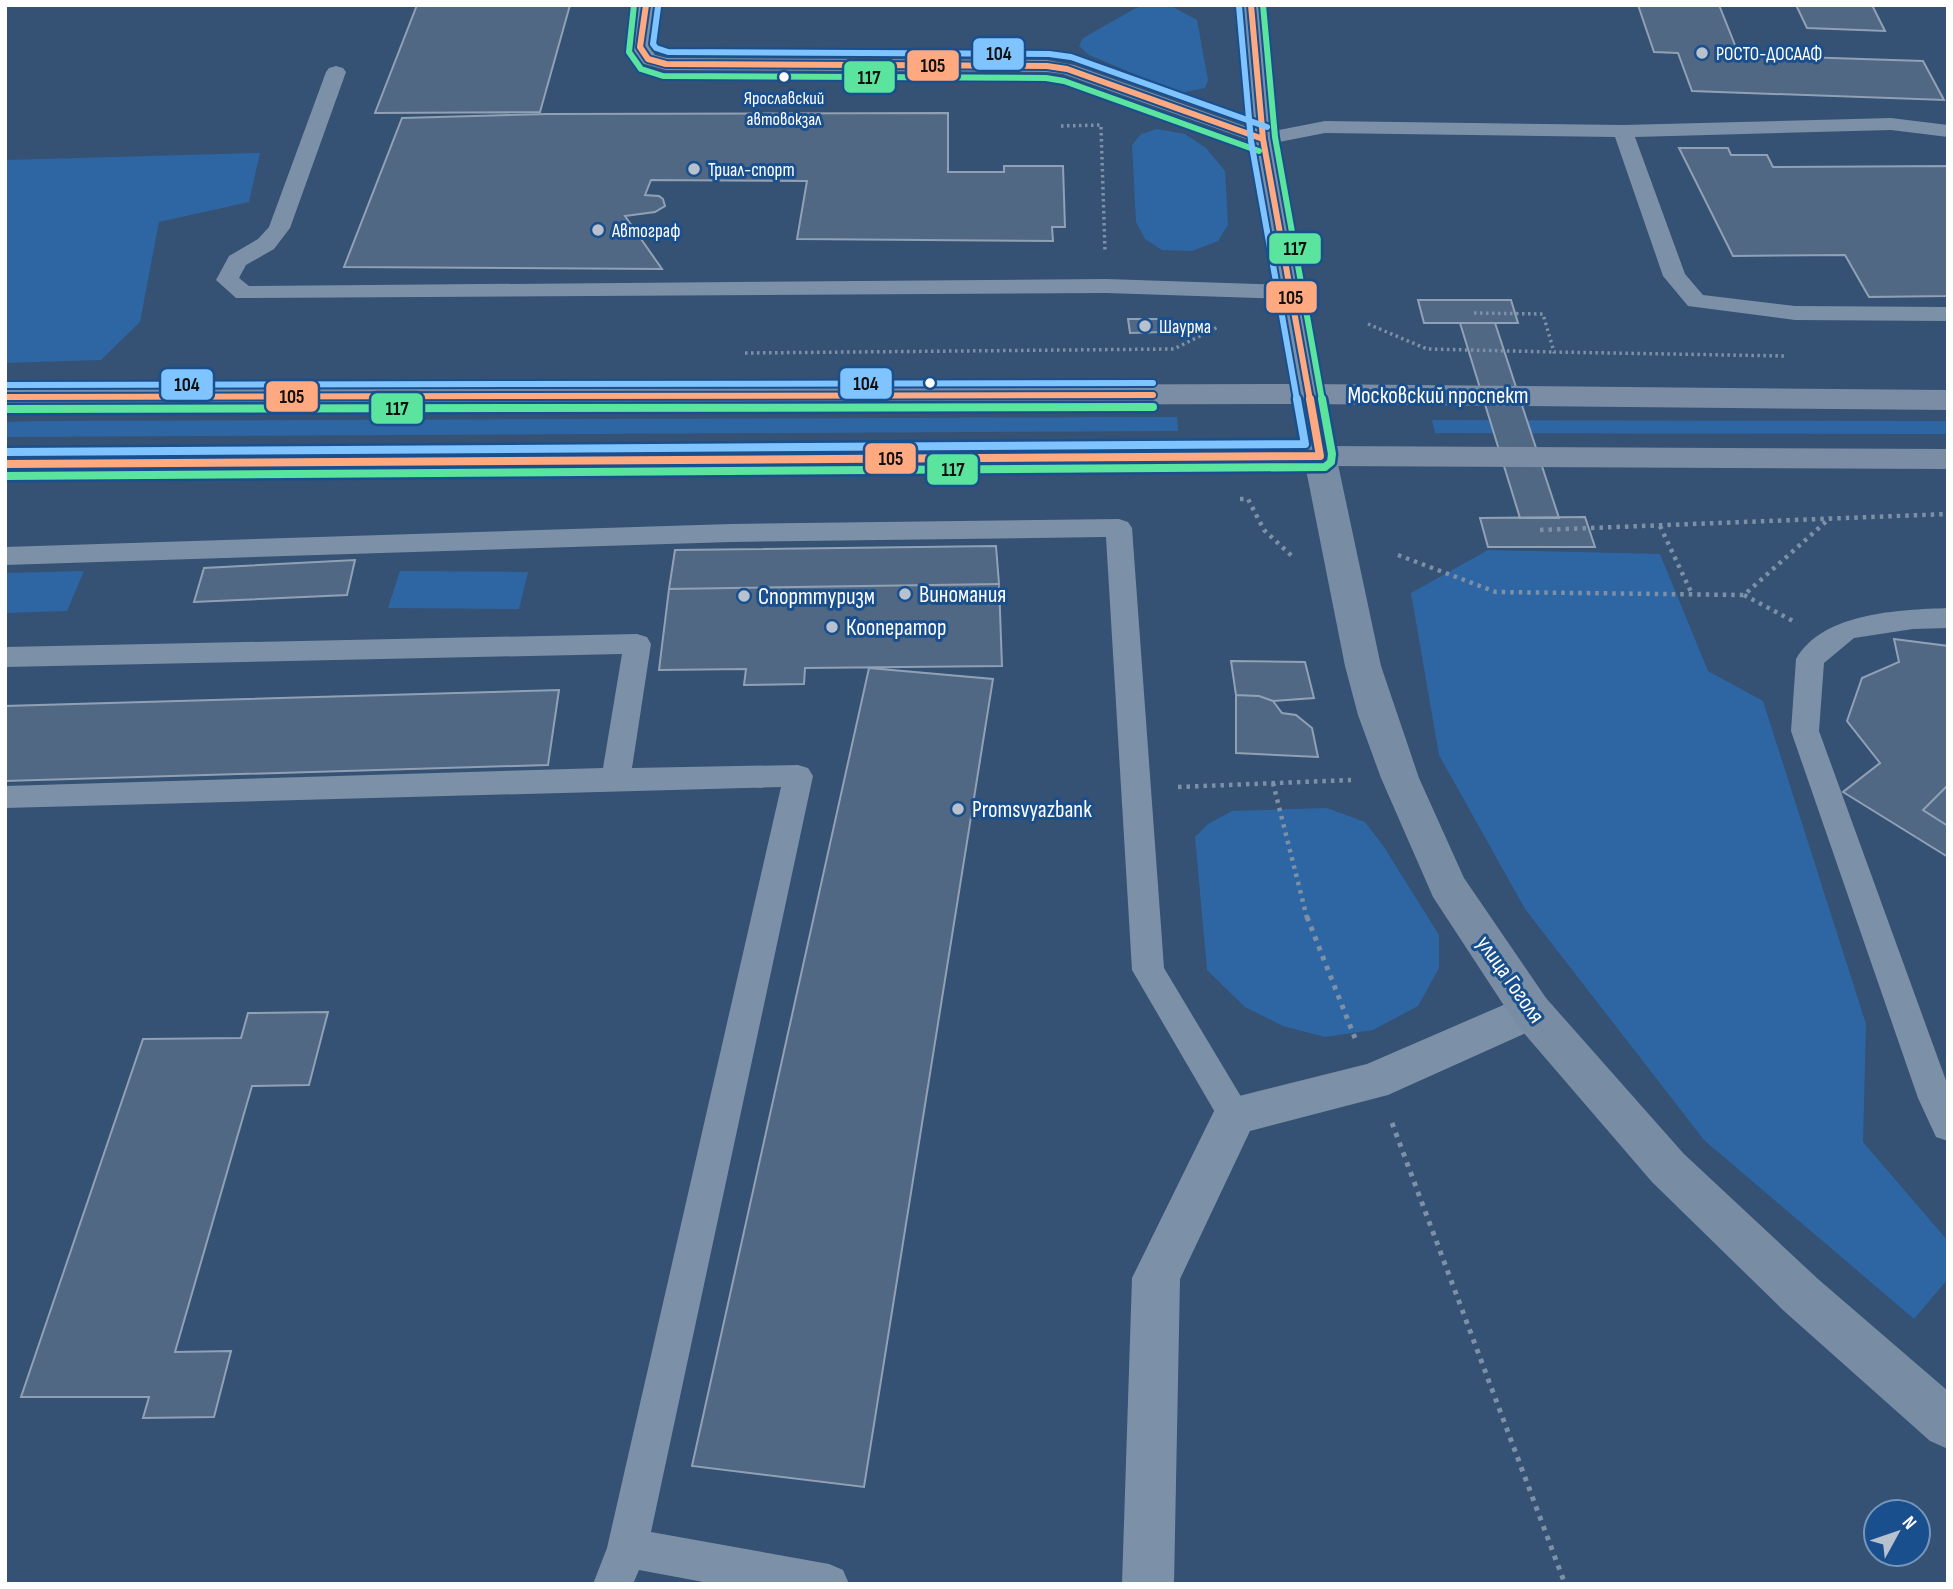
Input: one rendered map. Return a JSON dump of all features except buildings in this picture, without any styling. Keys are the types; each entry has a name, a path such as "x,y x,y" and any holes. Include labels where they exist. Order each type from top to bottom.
{"main road":[{"name":"Московский проспект","path":"5,397 1307,394 1948,400"},
{"path":"5,464 1320,456 1948,459"}],"street":[{"path":"1251,5 1263,139 1307,394"},
{"name":"улица Гоголя","path":"1307,394 1363,666 1400,778 1447,886 1531,1011 1668,1168 1801,1295 1948,1424"},
{"path":"1148,1584 1156,1278 1236,1115 1373,1082 1531,1011"}],"lane":[{"path":"646,5 640,47 648,59 666,64 1047,66 1067,69 1263,139 1325,127 1623,131 1891,124 1948,131"},
{"path":"336,72 279,228 266,244 237,261 227,280 244,293 1107,286 1289,292"},
{"path":"1623,131 1674,276 1689,297 1696,301 1795,313 1948,314"},
{"path":"5,555 731,533 1119,528 1148,970 1236,1115"},
{"path":"1948,618 1913,619 1846,630 1810,659 1805,731 1935,1098 1948,1126"},
{"path":"5,657 637,644 616,779"},
{"path":"5,797 798,776 620,1566 829,1584"}],"path":[{"path":"1101,127 1107,286"},
{"path":"1474,313 1543,314 1554,352"},
{"path":"1368,324 1427,349 1796,356"},
{"path":"1540,530 1948,514"},
{"path":"1398,555 1496,592 1744,595 1830,517"},
{"path":"1660,526 1692,594"},
{"path":"1135,789 1400,778"},
{"path":"1273,783 1308,921 1373,1082 1405,1151 1437,1247 1507,1437 1565,1584"}],"shaded area":[{"path":"1147,5 1171,6 1197,20 1208,80 1205,88 1180,93 1089,55 1079,46 1083,38 1136,8"},
{"path":"1157,129 1185,134 1206,148 1225,171 1228,225 1218,241 1192,251 1162,250 1145,239 1136,222 1132,145 1141,134"},
{"path":"260,153 249,202 159,222 140,322 101,360 5,363 5,160"},
{"path":"1177,417 1178,431 5,437 5,422 42,421"},
{"path":"1432,420 1948,421 1948,434 1435,433"},
{"path":"1488,550 1660,554 1708,671 1763,701 1866,1024 1863,1142 1948,1241 1948,1279 1914,1319 1704,1140 1525,909 1439,755 1411,593"},
{"path":"84,571 67,611 5,613 5,573"},
{"path":"400,571 528,572 519,609 388,608"},
{"path":"1327,808 1365,822 1384,847 1439,935 1439,968 1418,1006 1373,1030 1325,1037 1283,1026 1245,1007 1207,970 1195,837 1208,824 1232,811"}],"transit line":[{"name":"117","path":"634,5 629,52 641,69 663,76 1046,78 1064,81 1259,151"},
{"name":"105","path":"646,5 640,47 648,59 666,64 1047,66 1067,69 1263,139"},
{"name":"105","path":"5,464 1320,456 1263,139 1251,5"},
{"name":"117","path":"5,476 1325,467 1331,462 1332,454 1275,137 1263,5"},
{"name":"104","path":"5,452 1305,444 1251,141 1239,6"},
{"name":"104","path":"658,7 653,44 656,48 668,52 1049,54 1071,57 1267,127"},
{"name":"104","path":"5,385 1153,383"},
{"name":"105","path":"5,397 1153,395"},
{"name":"117","path":"5,409 1153,407"}],"place":[{"name":"РОСТО-ДОСААФ","path":"1702,53"},
{"name":"Ярославский автовокзал","path":"784,77"},
{"name":"Триал-спорт","path":"694,169"},
{"name":"Автограф","path":"598,230"},
{"name":"Шаурма","path":"1145,326"},
{"name":"Виномания","path":"905,594"},
{"name":"Спорттуризм","path":"744,596"},
{"name":"Кооператор","path":"832,627"},
{"name":"Promsvyazbank","path":"958,809"}]}
